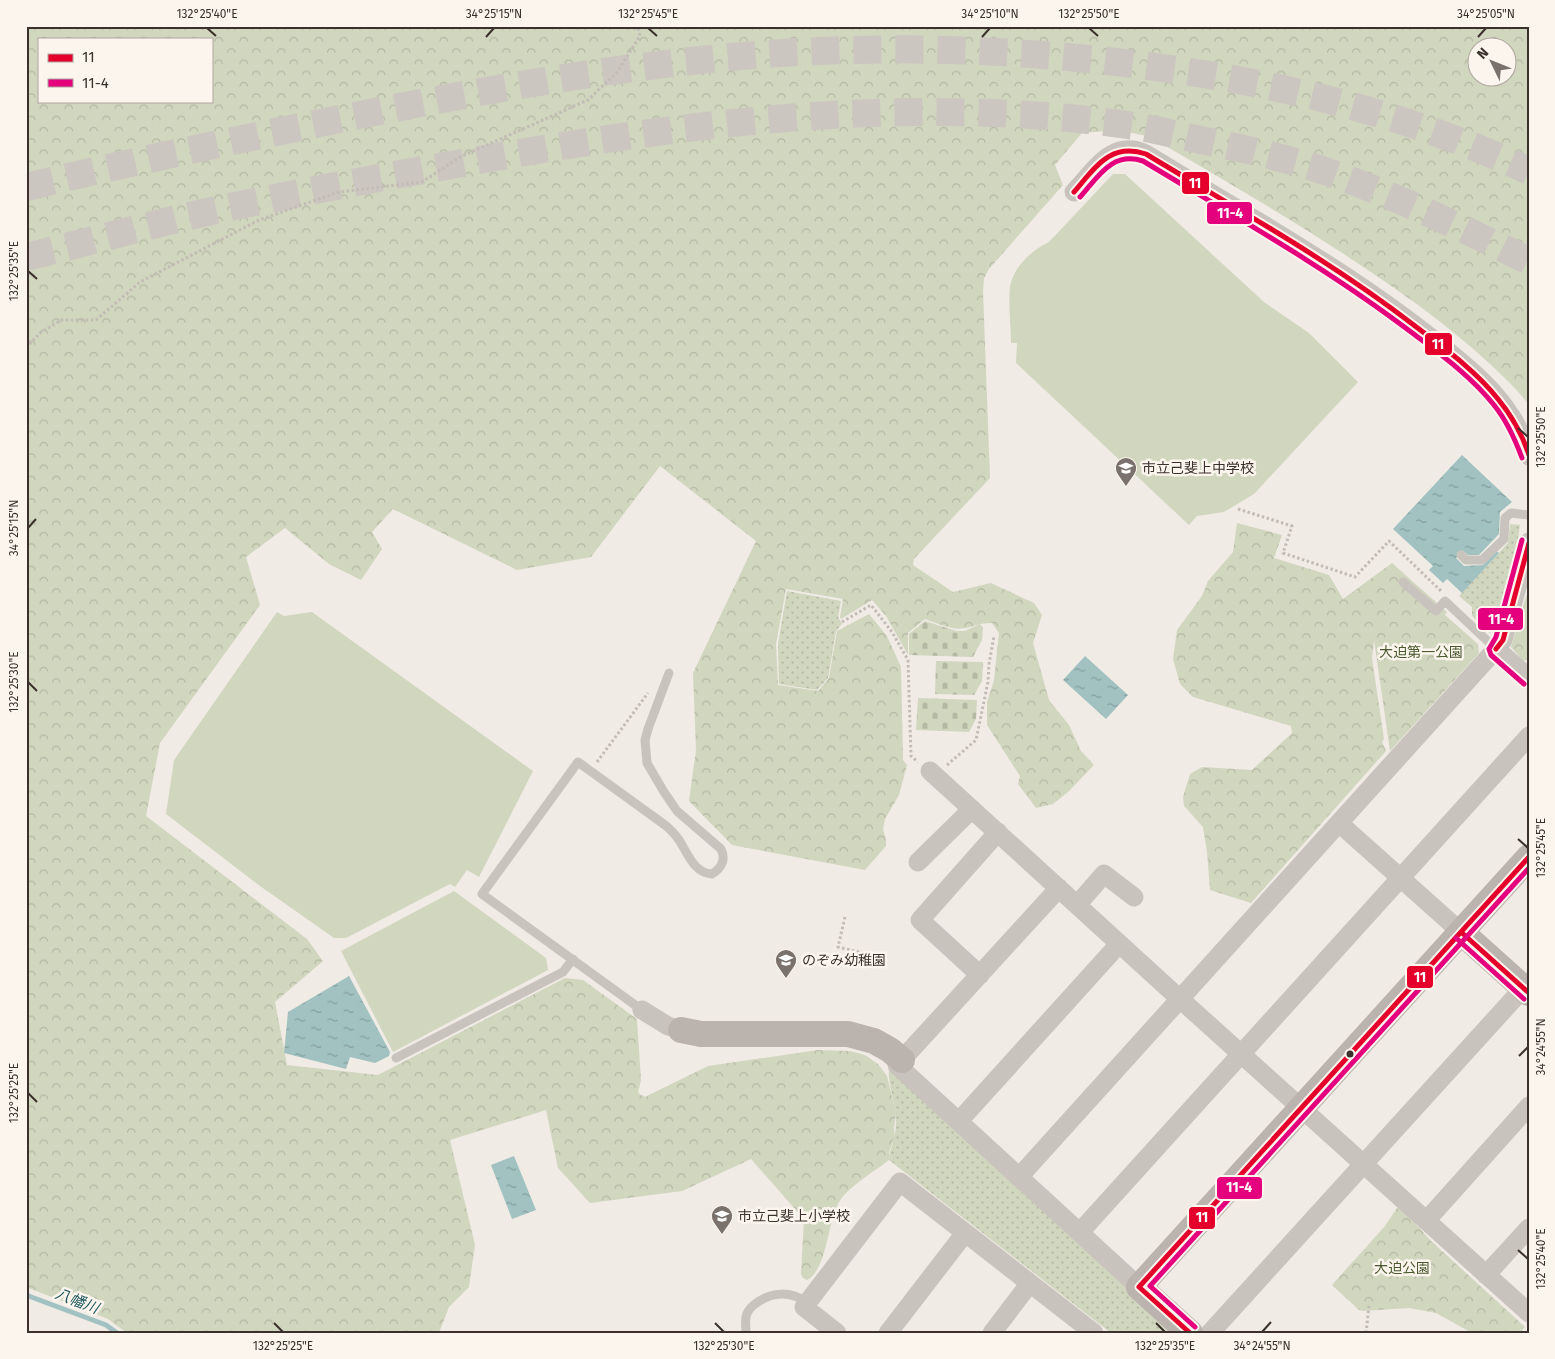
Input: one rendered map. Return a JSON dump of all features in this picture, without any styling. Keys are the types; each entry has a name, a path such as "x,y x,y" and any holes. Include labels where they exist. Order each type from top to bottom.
{"street":[{"path":"1074,192 1112,154 1127,149 1146,154 1342,274 1422,332 1462,364 1499,400 1518,428 1529,456"},
{"path":"1019,1177 1496,649 1503,640 1529,542"},
{"path":"1496,649 1529,678"},
{"path":"1080,1232 1529,736"},
{"path":"933,774 1362,1164 1529,1313"},
{"path":"918,862 972,809"},
{"path":"1210,1333 1362,1164 1527,987 1461,932 1339,823"},
{"path":"980,975 920,920 998,832"},
{"path":"1140,1287 1529,857"},
{"path":"1077,905 1104,874 1134,897"},
{"path":"1059,888 898,1065 1190,1333"},
{"path":"959,1121 1119,944"},
{"path":"642,1010 668,1026 701,1034 848,1034 874,1041 890,1050 902,1060"},
{"path":"1426,1221 1529,1106"},
{"path":"837,1333 804,1308 900,1182 1094,1333"},
{"path":"1486,1275 1529,1228"},
{"path":"888,1333 965,1233"},
{"path":"992,1333 1030,1283"}],"lane":[{"path":"1461,555 1466,560 1482,560 1504,539 1505,518 1511,514 1529,515"},
{"path":"1402,582 1436,610 1445,601 1496,649"},
{"path":"642,1010 482,894 578,762 674,833 692,862 700,871 712,874 721,867 724,857 721,849 678,811 667,797 647,763 645,740 669,673"},
{"path":"396,1058 563,972 573,960"},
{"path":"746,1333 746,1316 748,1311 762,1299 775,1294 788,1294 808,1303"}],"path":[{"path":"26,348 40,333 61,320 96,320 140,282 259,220 339,192 422,182 460,157 588,100 617,72 640,36 638,26"},
{"path":"1238,509 1292,526 1283,553 1355,577 1389,541 1440,588 1445,601"},
{"path":"842,622 871,605 892,632 908,660 911,756"},
{"path":"933,774 976,740 988,682 988,664 994,636"},
{"path":"596,764 645,697"},
{"path":"845,918 838,947 867,954"},
{"path":"1366,1333 1369,1306"}],"green space":[{"path":"26,26 1529,26 1529,405 1511,384 1471,347 1432,315 1381,279 1258,201 1146,136 1119,130 1082,133 1055,165 1063,185 989,269 984,278 983,291 990,478 914,559 913,565 953,592 991,583 1034,603 1042,615 1033,643 1049,700 1069,725 1081,751 1094,765 1068,792 1053,804 1036,808 1018,784 1020,776 987,725 987,702 994,680 999,633 992,623 960,629 925,619 908,633 908,655 886,616 872,600 841,619 843,599 786,589 776,644 778,685 818,691 829,678 837,631 869,614 887,636 901,667 903,760 907,765 899,795 885,819 883,829 886,846 865,870 732,845 689,801 696,750 693,673 756,541 660,466 591,557 517,570 393,509 372,532 382,549 361,580 329,564 285,528 246,557 260,605 160,743 146,816 307,939 323,961 275,1002 287,1065 378,1075 565,978 583,980 637,1019 641,1080 638,1093 645,1097 708,1066 818,1050 850,1051 865,1055 878,1064 887,1076 896,1113 895,1136 889,1152 889,1160 860,1181 841,1199 834,1214 826,1246 818,1267 807,1280 801,1274 804,1219 751,1159 682,1191 590,1203 558,1168 546,1110 450,1140 475,1245 469,1287 449,1307 439,1333 127,1333 108,1319 26,1287 26,256 31,252 26,250"},
{"path":"1113,174 1125,174 1264,302 1309,333 1358,382 1254,494 1224,512 1197,516 1189,525 1016,363 1017,343 1011,343 1009,293 1012,280 1019,266 1030,254 1049,242"},
{"name":"大迫第一公園","path":"1237,523 1282,535 1274,558 1329,575 1343,599 1392,563 1447,612 1445,615 1478,644 1479,653 1390,751 1374,640 1372,658 1384,739 1382,742 1386,751 1251,903 1210,890 1203,827 1184,806 1183,797 1190,774 1202,767 1252,770 1292,733 1291,726 1193,697 1180,684 1173,659 1177,630 1202,596 1208,581 1233,552"},
{"path":"1510,524 1520,525 1517,545 1496,627 1490,633 1472,616 1472,607 1459,596 1508,543"},
{"path":"1529,587 1529,659 1523,661 1511,647"},
{"path":"787,591 841,601 838,617 842,624 836,631 828,678 817,690 779,684 778,644"},
{"path":"277,612 284,616 312,612 533,771 479,877 467,870 455,887 450,884 346,938 334,938 260,886 166,814 174,760"},
{"path":"925,621 956,631 965,631 980,624 983,628 982,640 973,657 909,655 909,634"},
{"path":"936,661 983,662 982,681 974,695 935,694"},
{"path":"918,698 977,700 976,719 969,732 916,730"},
{"path":"454,891 546,958 548,970 393,1052 341,951"},
{"path":"889,1064 1180,1333 1111,1333 889,1160 896,1118 889,1078"},
{"name":"大迫公園","path":"1399,1205 1430,1240 1525,1327 1522,1330 1525,1333 1472,1333 1436,1313 1409,1308 1363,1311 1359,1310 1332,1285 1385,1226"}],"water":[{"path":"1462,455 1512,502 1500,512 1499,534 1479,555 1468,555 1463,551 1456,558 1464,566 1483,565 1496,551 1499,553 1462,593 1447,579 1443,583 1429,570 1433,566 1393,529"},
{"path":"1085,656 1128,695 1106,719 1063,680"},
{"path":"349,976 390,1052 389,1056 375,1063 350,1057 346,1069 284,1053 288,1012"},
{"path":"514,1156 536,1210 512,1219 491,1165"}],"waterway":[{"name":"八幡川","path":"26,1295 106,1325 117,1333"}],"tunnel":[{"path":"26,187 320,123 558,79 678,62 739,56 897,49 995,52 1093,59 1234,79 1320,98 1406,122 1489,153 1529,171"},
{"path":"26,257 230,207 378,178 574,144 731,123 810,116 890,112 969,112 1048,116 1136,126 1281,158 1331,173 1381,192 1456,225 1529,261"}],"transit line":[{"name":"11","path":"1074,192 1097,166 1113,154 1133,151 1146,154 1249,215 1350,279 1448,351 1479,378 1503,405 1520,433 1529,455"},
{"name":"11-4","path":"1080,197 1100,174 1114,163 1132,159 1143,161 1313,264 1379,309 1444,357 1475,384 1494,405 1510,430 1522,458"},
{"name":"11-4","path":"1522,540 1496,637 1489,649 1491,655 1524,684"},
{"name":"11","path":"1496,649 1503,640 1529,543"},
{"name":"11","path":"1190,1333 1139,1287 1529,857"},
{"name":"11-4","path":"1195,1327 1150,1286 1529,868"},
{"name":"11","path":"1461,932 1529,993"},
{"name":"11-4","path":"1456,938 1524,999"}],"place":[{"name":"市立己斐上中学校","path":"1126,487"},
{"name":"のぞみ幼稚園","path":"786,979"},
{"name":"市立己斐上小学校","path":"722,1235"}]}
